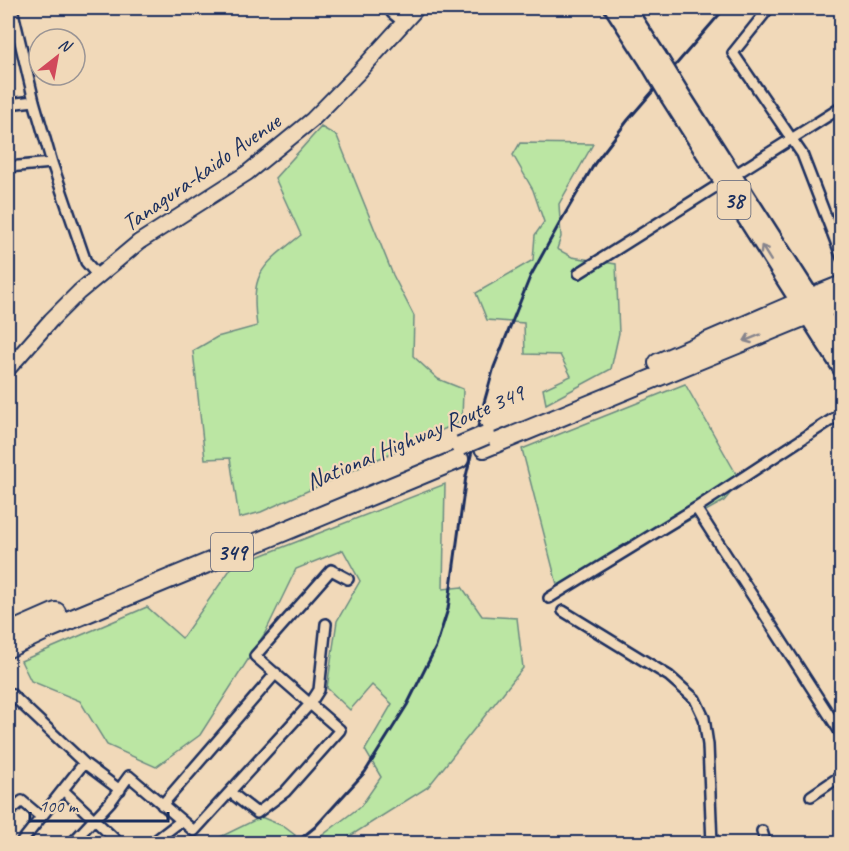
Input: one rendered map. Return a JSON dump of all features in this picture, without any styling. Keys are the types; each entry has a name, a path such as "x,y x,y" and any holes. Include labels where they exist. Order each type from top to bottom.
{"highway":[{"name":"National Highway Route 349","path":"8,648 459,452 808,306 842,285"},
{"name":"National Highway Route 349","path":"808,306 842,302"},
{"name":"National Highway Route 349","path":"8,633 459,452"}],"main road":[{"name":"38","path":"613,8 653,59"},
{"name":"38","path":"627,8 653,59 808,306 842,370"},
{"name":"38","path":"808,306 842,345"}],"street":[{"path":"12,8 34,101 52,163 86,262 98,276"},
{"path":"389,8 403,22"},
{"name":"Tanagura-kaido Avenue","path":"8,369 78,292 138,242 238,178 278,149 312,120 417,8"},
{"path":"769,8 733,53 802,154 842,258"},
{"path":"8,42 19,42"},
{"path":"8,104 34,101"},
{"path":"579,273 842,107"},
{"path":"8,167 52,163"},
{"path":"549,598 840,418"},
{"path":"696,508 842,735"},
{"path":"230,792 257,813 285,792 340,730 255,656 331,570 348,579"},
{"path":"563,611 669,676 695,699 704,718 708,745 712,843"},
{"path":"71,843 120,790 129,776 194,831 309,704 319,690 326,624"},
{"path":"162,805 276,673"},
{"path":"8,696 11,694 84,764 120,790"},
{"path":"20,843 84,764"},
{"path":"812,796 842,775"},
{"path":"63,790 120,843"},
{"path":"8,813 22,801 41,817"},
{"path":"151,843 181,821"},
{"path":"762,831 766,843"}],"green space":[{"path":"321,127 337,136 393,275 414,316 413,356 438,379 463,389 462,421 261,512 239,518 230,458 205,459 193,351 217,337 257,326 255,294 261,272 276,255 301,235 275,178"},
{"path":"520,143 593,144 559,204 561,237 557,249 572,257 616,264 619,333 611,369 546,404 543,389 571,376 560,355 525,354 524,323 487,320 476,293 533,260 535,235 544,222 533,190 513,155"},
{"path":"685,384 738,477 734,489 724,501 604,567 560,596 522,449"},
{"path":"445,484 443,589 462,587 482,616 517,618 523,668 428,787 339,843 311,844 361,806 381,777 365,750 392,704 372,685 350,710 327,688 337,621 360,581 343,550 296,569 265,633 200,735 156,767 107,745 80,701 31,681 21,661 147,607 182,638 232,567"},
{"path":"261,817 283,826 295,835 288,843 208,843"}],"railway":[{"path":"294,844 315,827 365,772 407,705 436,647 448,609 466,476 482,410 494,367 530,277 595,163 628,120 725,8"}]}
